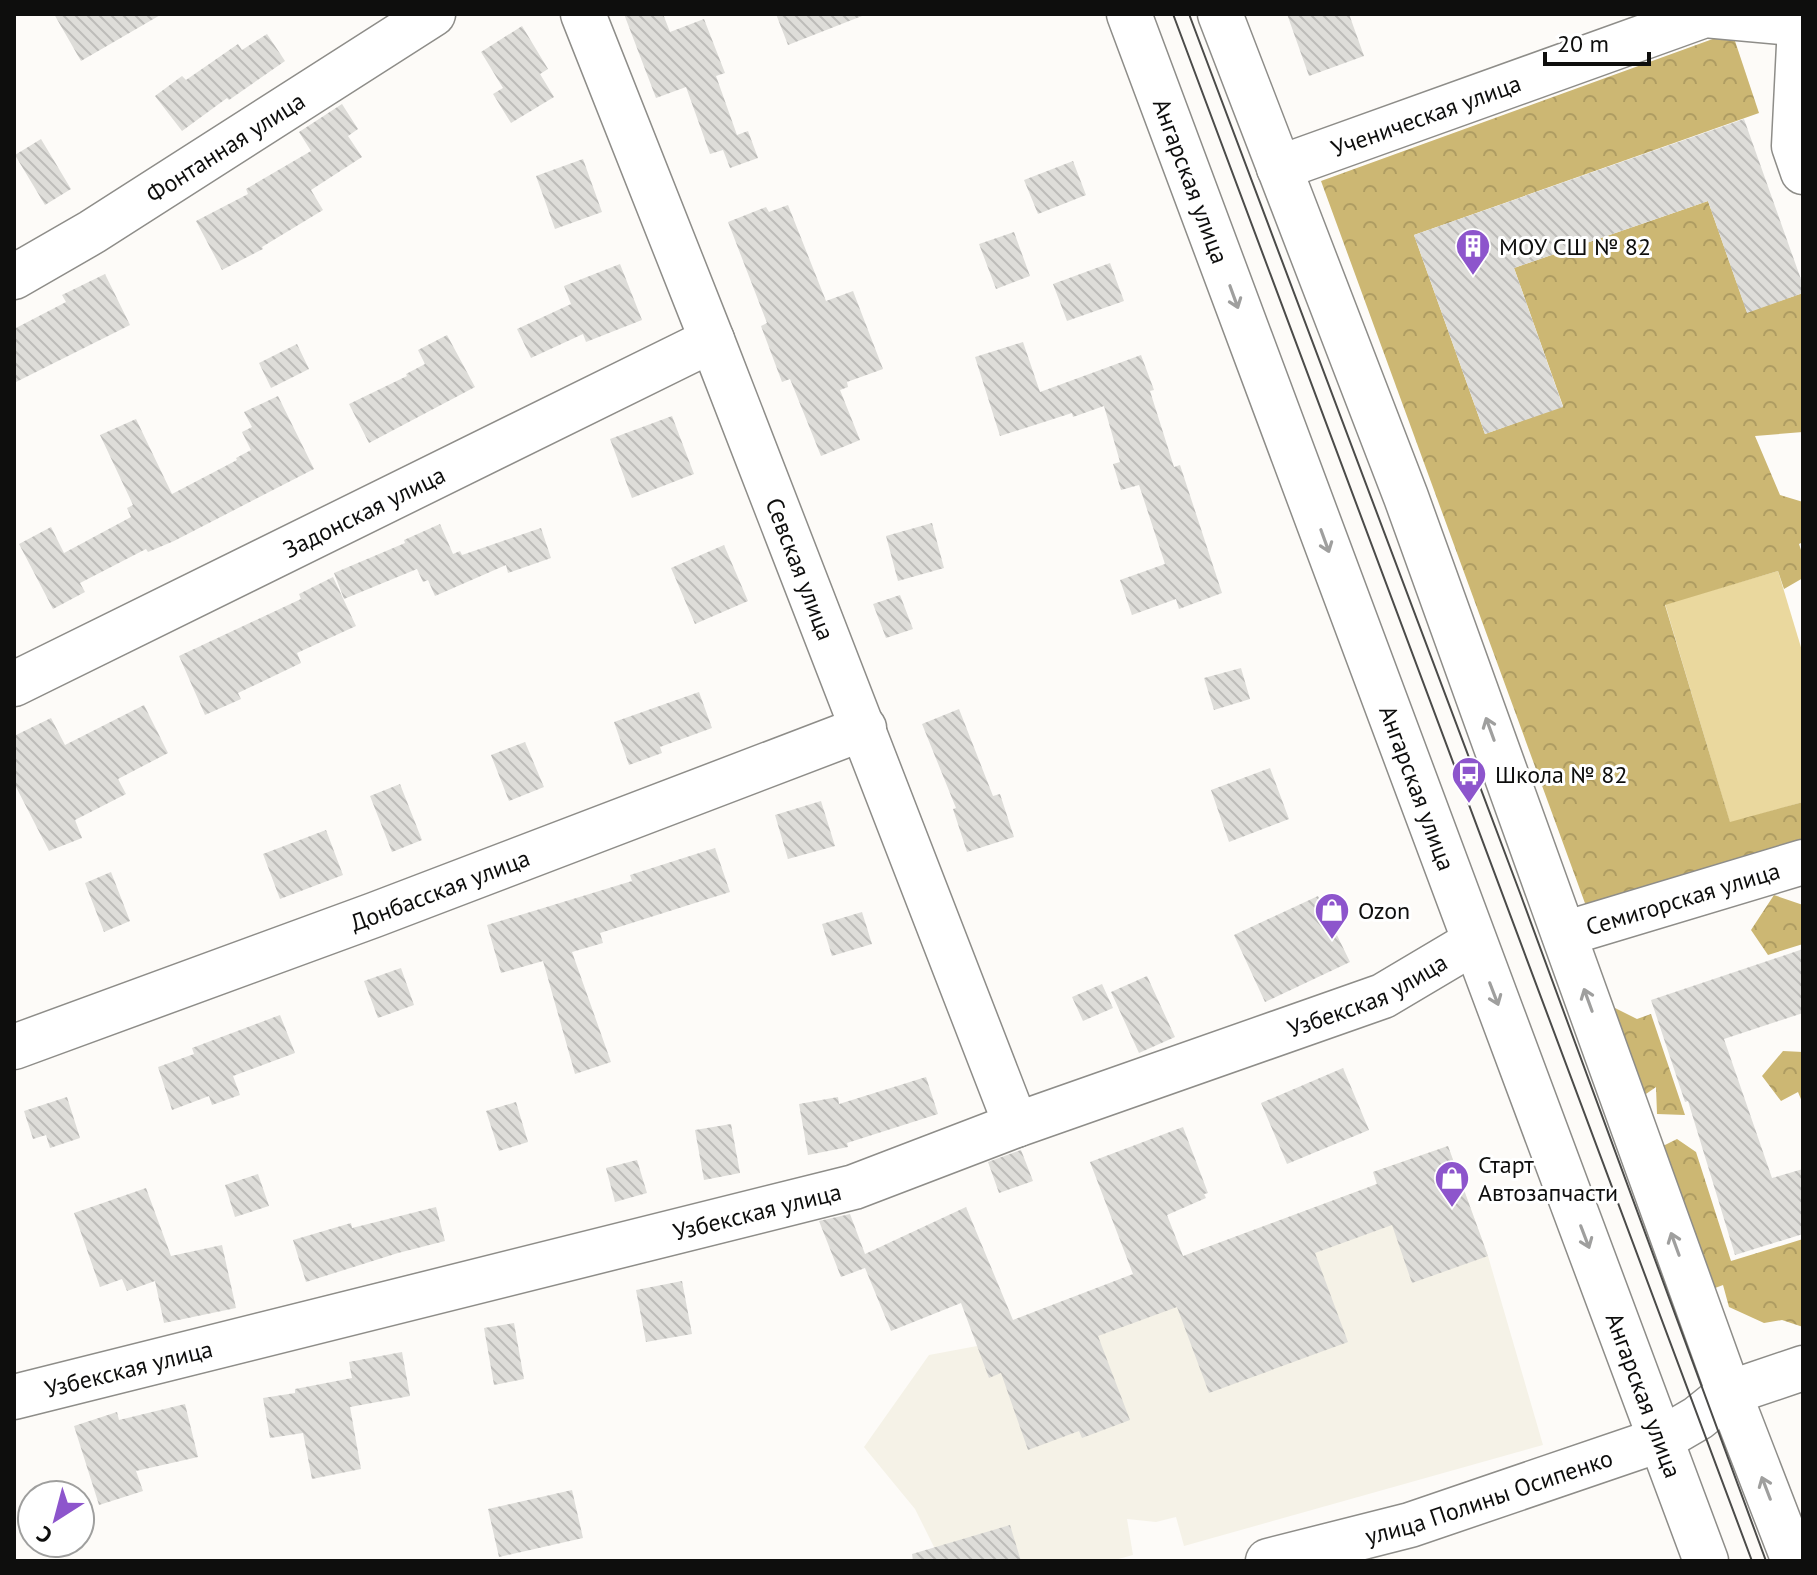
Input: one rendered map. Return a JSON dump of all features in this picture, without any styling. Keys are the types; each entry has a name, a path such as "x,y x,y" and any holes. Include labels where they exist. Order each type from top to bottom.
{"street":[{"name":"Фонтанная улица","path":"14,277 92,232 433,14"},
{"name":"Севская улица","path":"583,14 864,728 1016,1125"},
{"name":"Ангарская улица","path":"1129,14 1706,1561"},
{"path":"1220,14 1406,497 1729,1393 1794,1561"},
{"name":"Ученическая улица","path":"1279,168 1705,15 1802,23"},
{"path":"1802,23 1794,146 1803,172"},
{"name":"Задонская улица","path":"14,684 712,340"},
{"name":"Донбасская улица","path":"14,1047 374,915 864,728"},
{"name":"Семигорская улица","path":"1564,934 1803,862"},
{"name":"Узбекская улица","path":"14,1397 854,1187 1016,1125 1383,996 1474,942"},
{"path":"1729,1393 1803,1368"},
{"name":"улица Полины Осипенко","path":"1268,1561 1410,1525 1662,1439 1698,1418 1729,1393"}],"shaded area":[{"path":"1778,571 1803,654 1803,802 1730,823 1665,604"},
{"path":"1448,1146 1488,1256 1543,1445 1184,1546 1176,1517 1156,1522 1127,1519 1133,1555 1111,1561 941,1561 915,1509 864,1447 929,1355 977,1346 1036,1324 1034,1312 1377,1184 1373,1172"}],"green space":[{"path":"1732,32 1759,113 1414,235 1485,434 1563,406 1514,268 1708,201 1747,312 1803,293 1803,432 1755,436 1780,495 1803,502 1803,542 1799,544 1803,556 1803,578 1784,589 1778,571 1665,605 1730,822 1803,802 1803,839 1586,906 1321,181"},
{"path":"1774,895 1803,905 1803,944 1768,955 1751,930"},
{"path":"1597,999 1637,1019 1651,1014 1685,1115 1657,1114 1656,1087 1633,1103"},
{"path":"1783,1051 1803,1052 1803,1104 1798,1092 1781,1101 1762,1076"},
{"path":"1677,1139 1696,1152 1731,1261 1803,1239 1803,1327 1782,1320 1764,1323 1729,1307 1723,1285 1702,1293 1649,1153"}],"building":[{"path":"54,14 162,14 81,61"},
{"path":"624,14 663,14 670,32 704,19 725,73 716,76 737,135 748,131 758,158 730,168 723,150 710,154 686,87 656,98"},
{"path":"776,14 862,14 862,16 788,45"},
{"path":"1287,14 1349,14 1364,56 1309,76"},
{"path":"522,26 548,69 540,74 554,97 511,123 493,94 503,88 481,52"},
{"path":"267,34 285,61 182,131 155,96 182,76 186,80 238,44 242,50"},
{"path":"342,104 358,129 348,136 362,157 311,190 323,210 263,249 222,270 196,221 248,194 246,189 311,151 299,132"},
{"name":"МОУ СШ № 82","path":"1744,119 1803,285 1803,293 1747,313 1708,201 1514,268 1563,407 1485,434 1414,235"},
{"path":"41,139 71,189 45,205 15,155"},
{"path":"583,159 602,212 555,229 536,176"},
{"path":"1073,161 1086,195 1038,214 1024,180"},
{"path":"788,205 826,301 853,291 883,369 847,382 848,387 840,390 860,440 821,456 790,379 782,382 761,326 767,323 728,222 766,207 769,212"},
{"path":"1014,232 1030,276 996,289 979,244"},
{"path":"1110,263 1124,301 1067,321 1053,284"},
{"path":"620,264 642,320 586,342 583,334 531,358 517,329 571,304 564,286"},
{"path":"105,274 130,325 14,383 14,329 66,302 62,295"},
{"path":"447,335 475,387 369,443 349,404 425,364 418,350"},
{"path":"1023,342 1040,392 1141,355 1154,390 1150,391 1174,467 1180,465 1222,593 1179,609 1176,599 1132,615 1120,580 1165,564 1139,485 1121,490 1113,464 1120,462 1104,406 1000,436 975,357"},
{"path":"297,344 309,369 271,388 259,363"},
{"path":"278,396 314,469 174,541 148,552 146,549 80,583 85,592 53,609 19,544 51,527 64,553 131,517 127,508 133,505 100,435 136,419 172,494 251,450 242,432 252,427 244,412"},
{"path":"672,416 694,474 632,498 610,439"},
{"path":"932,523 944,568 898,581 886,536"},
{"path":"440,524 453,554 460,551 462,555 541,528 551,558 508,573 506,565 435,596 428,580 423,582 417,569 344,599 334,573 405,543 404,540"},
{"path":"724,545 748,601 695,624 671,568"},
{"path":"333,577 356,626 297,653 301,663 238,693 241,699 205,715 179,656 301,599 299,594"},
{"path":"900,595 913,629 886,638 873,604"},
{"path":"1241,668 1250,699 1214,710 1204,678"},
{"path":"699,692 712,728 660,747 662,753 629,765 614,722"},
{"path":"144,705 168,753 118,779 126,794 75,820 82,838 49,851 14,783 14,736 51,718 65,745"},
{"path":"959,709 993,796 1000,794 1014,837 967,852 953,809 956,808 922,724"},
{"path":"525,742 544,787 509,801 491,755"},
{"path":"1270,768 1289,819 1229,842 1211,790"},
{"path":"400,784 422,840 392,852 370,796"},
{"path":"821,801 835,846 788,859 775,815"},
{"path":"326,830 343,875 280,899 263,854"},
{"path":"715,848 730,892 600,933 603,943 572,952 611,1062 575,1074 543,961 501,973 487,925 632,881 630,875"},
{"path":"111,872 130,921 104,932 85,883"},
{"path":"1318,896 1350,962 1265,1002 1234,935"},
{"path":"862,912 872,944 832,956 822,924"},
{"path":"1803,949 1803,1013 1724,1039 1772,1178 1803,1169 1803,1234 1735,1255 1688,1101 1685,1102 1651,1000"},
{"path":"401,968 414,1005 378,1018 364,981"},
{"path":"1147,976 1175,1037 1139,1053 1111,992"},
{"path":"1102,984 1113,1008 1083,1021 1072,997"},
{"path":"280,1015 295,1053 233,1076 240,1095 212,1105 209,1096 172,1110 158,1067 194,1054 192,1048"},
{"path":"1343,1068 1369,1130 1287,1164 1261,1103"},
{"path":"926,1077 938,1114 847,1143 848,1147 808,1155 799,1104 838,1097 839,1104"},
{"path":"67,1097 80,1138 50,1148 46,1135 33,1139 24,1111"},
{"path":"516,1102 528,1142 499,1151 486,1111"},
{"path":"731,1124 740,1173 704,1180 695,1130"},
{"path":"1183,1127 1208,1193 1204,1194 1206,1198 1167,1215 1183,1256 1377,1184 1373,1172 1448,1146 1488,1256 1412,1283 1392,1225 1315,1253 1348,1342 1209,1393 1177,1307 1098,1336 1130,1420 1082,1438 1079,1431 1028,1450 1001,1373 989,1378 961,1303 891,1331 865,1268 841,1277 819,1221 850,1214 865,1254 966,1207 1013,1320 1133,1274 1090,1162"},
{"path":"1021,1150 1033,1181 999,1193 988,1162"},
{"path":"637,1160 647,1193 615,1202 606,1168"},
{"path":"258,1174 269,1206 235,1217 225,1185"},
{"path":"146,1188 171,1256 222,1245 236,1308 164,1323 155,1281 127,1291 122,1279 100,1287 74,1213"},
{"path":"436,1207 445,1241 306,1282 293,1240 351,1223 352,1228"},
{"path":"682,1281 692,1334 646,1342 636,1290"},
{"path":"514,1323 524,1379 494,1385 484,1328"},
{"path":"402,1352 410,1396 350,1407 361,1469 312,1479 303,1433 270,1438 263,1398 352,1378 349,1362"},
{"path":"185,1404 198,1457 136,1471 143,1491 99,1505 96,1479 91,1479 74,1426 117,1412 119,1420"},
{"path":"572,1490 583,1538 499,1557 488,1509"},
{"path":"1010,1525 1021,1561 913,1561 912,1554"}],"tram line":[{"path":"1173,14 1752,1561"},
{"path":"1189,14 1520,893 1766,1561"}],"place":[{"name":"МОУ СШ № 82","path":"1473,277"},
{"name":"Школа № 82","path":"1469,805"},
{"name":"Ozon","path":"1332,941"},
{"name":"Старт Автозапчасти","path":"1452,1209"}]}
